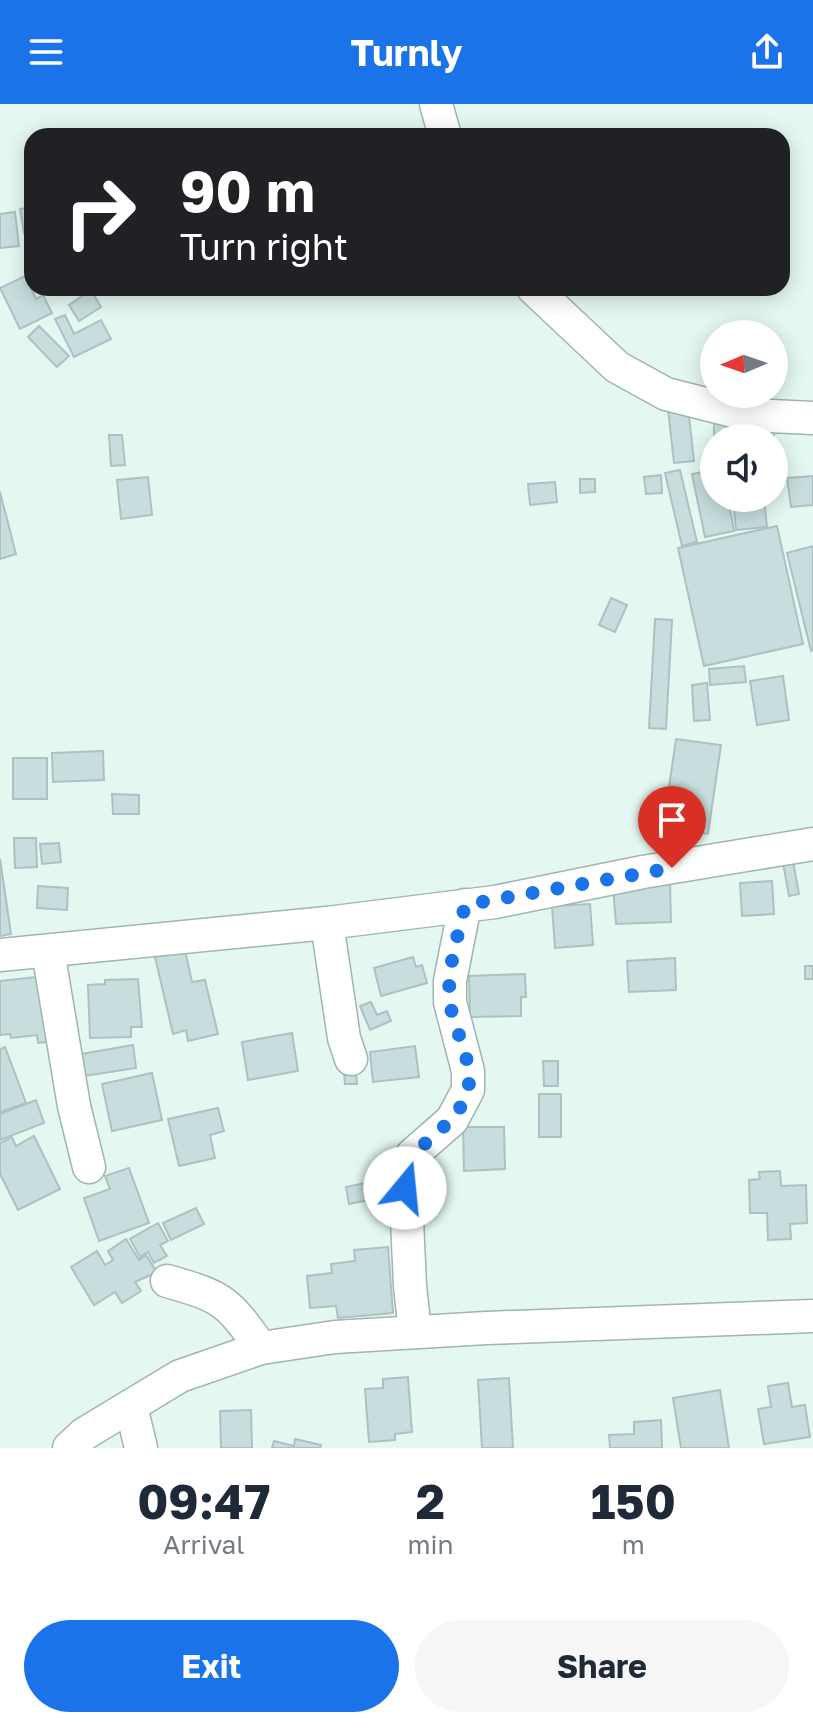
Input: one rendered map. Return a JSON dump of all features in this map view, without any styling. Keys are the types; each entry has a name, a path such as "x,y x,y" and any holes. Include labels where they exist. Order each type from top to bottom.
{"street":[{"path":"436,104 443,128"},
{"path":"542,296 617,367 666,394 749,415 813,418"},
{"path":"0,955 327,923 465,905 813,844"},
{"path":"415,1332 405,1176 412,1155 452,1120 468,1090 468,1071 450,1002 450,981 465,905"},
{"path":"327,923 344,1038 351,1059"},
{"path":"48,951 72,1093 89,1167"},
{"path":"167,1281 211,1294 235,1310 261,1348"},
{"path":"69,1448 84,1434 180,1376 261,1348 335,1337 415,1332 813,1316"},
{"path":"131,1406 141,1448"}],"building":[{"path":"24,208 24,233 20,209"},
{"path":"15,212 19,246 0,248 0,214"},
{"path":"24,276 24,296 35,296 36,299 44,296 52,313 20,329 0,288"},
{"path":"82,296 95,296 101,307 79,321 69,305"},
{"path":"65,315 74,334 101,320 111,339 74,357 55,319"},
{"path":"39,326 69,356 57,367 28,337"},
{"path":"688,407 694,461 674,463 668,409"},
{"path":"714,423 773,424 714,424"},
{"path":"109,435 122,435 125,465 111,466"},
{"path":"680,470 697,542 682,546 665,473"},
{"path":"700,473 700,512 731,512 734,531 705,537 692,474"},
{"path":"661,475 662,493 646,494 644,477"},
{"path":"813,476 813,505 791,507 788,478"},
{"path":"148,477 152,515 121,519 117,480"},
{"path":"580,479 595,479 595,492 580,493"},
{"path":"555,482 557,502 530,505 528,484"},
{"path":"0,492 16,554 0,559"},
{"path":"734,512 765,512 767,527 736,530"},
{"path":"777,526 803,644 704,666 678,548"},
{"path":"813,546 813,650 811,651 787,553"},
{"path":"611,598 627,605 615,632 599,625"},
{"path":"655,619 672,620 666,729 649,728"},
{"path":"744,666 746,682 710,685 709,669"},
{"path":"783,676 789,720 757,725 750,681"},
{"path":"707,683 710,720 694,721 692,685"},
{"path":"676,739 721,745 708,834 663,828"},
{"path":"103,751 104,780 53,782 52,753"},
{"path":"13,758 47,758 47,799 13,799"},
{"path":"112,794 139,795 139,814 113,814"},
{"path":"14,838 36,838 37,867 15,868"},
{"path":"59,843 61,862 42,864 40,844"},
{"path":"791,850 799,894 789,896 781,852"},
{"path":"0,859 11,934 0,936"},
{"path":"772,881 774,914 742,916 740,883"},
{"path":"670,883 671,922 616,924 613,886"},
{"path":"38,886 68,888 67,910 37,908"},
{"path":"590,904 593,945 555,948 552,906"},
{"path":"185,950 192,982 205,980 218,1034 188,1041 186,1030 173,1034 155,957"},
{"path":"413,957 416,967 422,965 427,983 381,996 374,968"},
{"path":"675,958 676,990 629,992 627,961"},
{"path":"805,966 813,966 813,979 805,979"},
{"path":"525,974 526,997 521,997 521,1016 470,1017 469,976"},
{"path":"36,977 37,984 50,982 58,1041 38,1043 37,1035 11,1038 10,1034 0,1035 0,981"},
{"path":"138,979 142,1027 131,1027 131,1037 90,1038 88,985 105,984 105,980"},
{"path":"371,1002 377,1015 387,1011 391,1021 370,1030 360,1006"},
{"path":"292,1033 298,1071 248,1080 242,1042"},
{"path":"133,1045 136,1068 84,1076 81,1054"},
{"path":"415,1046 419,1077 373,1082 370,1052"},
{"path":"5,1047 26,1103 0,1112 0,1049"},
{"path":"543,1061 558,1061 558,1086 544,1086"},
{"path":"356,1071 357,1084 345,1084 344,1072"},
{"path":"152,1073 162,1120 112,1131 102,1084"},
{"path":"539,1094 561,1094 561,1137 539,1137"},
{"path":"36,1100 44,1123 0,1140 0,1114"},
{"path":"218,1108 224,1131 210,1135 215,1158 179,1166 168,1119"},
{"path":"463,1127 504,1127 505,1169 464,1171"},
{"path":"34,1136 60,1189 18,1210 0,1174 0,1143 12,1137 16,1146"},
{"path":"129,1168 149,1223 99,1241 84,1198 110,1189 105,1176"},
{"path":"780,1171 781,1186 806,1185 807,1223 790,1224 791,1239 768,1240 767,1213 750,1213 749,1180 760,1179 759,1172"},
{"path":"394,1177 398,1194 349,1204 346,1187"},
{"path":"196,1208 204,1224 171,1240 163,1223"},
{"path":"158,1223 168,1241 160,1245 167,1256 154,1263 148,1252 140,1257 130,1239"},
{"path":"126,1239 139,1260 146,1255 157,1272 135,1282 141,1291 122,1303 115,1292 94,1305 71,1267 97,1251 105,1265 113,1260 108,1251"},
{"path":"388,1247 393,1313 338,1318 336,1306 310,1308 307,1276 332,1273 331,1264 355,1261 354,1250"},
{"path":"408,1377 412,1432 395,1434 395,1440 369,1442 365,1389 383,1388 383,1379"},
{"path":"509,1378 513,1448 482,1448 478,1380"},
{"path":"788,1383 792,1407 805,1405 810,1437 764,1444 758,1409 771,1407 768,1386"},
{"path":"720,1390 729,1448 681,1448 673,1398"},
{"path":"251,1410 252,1448 221,1448 220,1411"},
{"path":"661,1420 662,1448 610,1448 609,1435 634,1434 634,1422"},
{"path":"295,1439 321,1445 320,1448 272,1448 274,1441 294,1446"}],"route":[{"path":"405,1188 405,1176 412,1155 452,1120 468,1090 468,1071 450,1002 451,970 465,905 672,868"}]}
